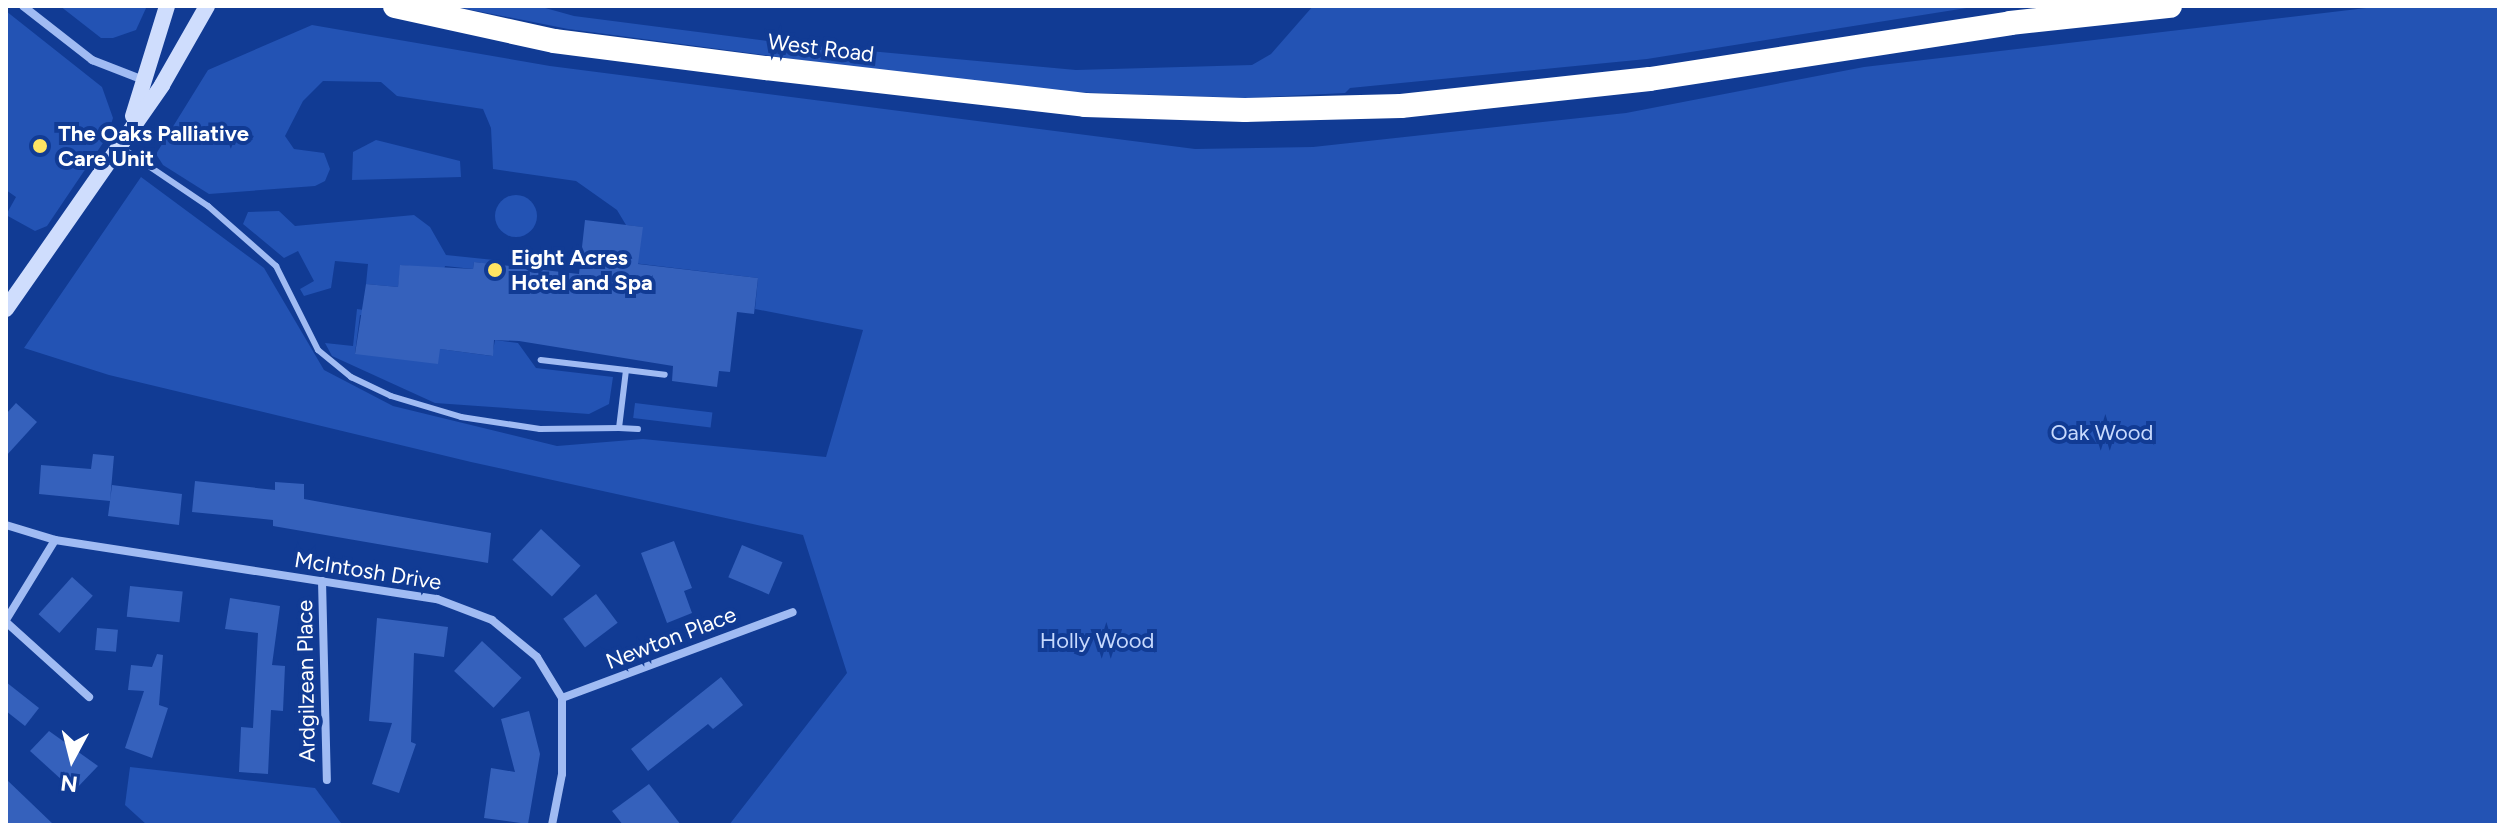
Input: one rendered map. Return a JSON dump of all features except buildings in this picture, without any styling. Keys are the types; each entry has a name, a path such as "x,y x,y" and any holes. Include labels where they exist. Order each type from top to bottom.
{"highway":[{"name":"West Road","path":"395,6 554,41 766,68 1085,105 1245,110 1401,106 1650,79 2010,23 2170,6"}],"street":[{"path":"23,6 92,60 162,85"},
{"path":"6,309 119,146 128,129 167,6"},
{"path":"128,129 162,85 207,6"},
{"name":"McIntosh Drive","path":"6,525 55,540 467,607 515,635 537,657 562,698"},
{"path":"55,540 6,621 89,697"},
{"name":"Ardgilzean Place","path":"322,581 327,780"},
{"name":"Newton Place","path":"562,698 793,612"},
{"path":"552,825 562,774 562,698"}],"lane":[{"path":"119,146 208,206 276,266 318,350 351,377 391,396 461,417 540,429 638,429"},
{"path":"541,360 665,375"},
{"path":"619,428 626,370"}],"green space":[{"path":"60,6 147,6 136,30 113,38 101,38"},
{"path":"452,6 538,6 574,16 783,43 1076,70 1252,65 1271,54 1313,6 1979,6 1647,59 1350,88 1345,93 1248,98 1070,92 960,81 568,29"},
{"name":"Oak Wood","path":"2383,6 2499,6 2499,825 729,825 847,673 803,535 471,462 109,375 24,348 141,177 264,268 324,370 393,406 557,446 643,439 826,457 863,330 755,309 758,278 633,263 642,227 626,225 617,210 576,181 493,169 491,128 483,109 397,96 381,82 323,81 303,101 285,136 294,149 324,153 330,169 325,181 315,186 209,194 163,165 156,154 208,70 312,25 550,66 1195,149 1313,147 1626,113 1864,67"},
{"path":"6,11 102,87 113,118 107,137 47,226 35,231 6,215 16,197 6,190"},
{"path":"376,140 460,161 461,177 352,180 353,152"},
{"path":"516,195 531,201 537,216 531,231 516,237 501,231 495,216 501,201"},
{"path":"279,211 295,226 414,215 430,227 446,255 494,260 497,265 474,262 473,269 445,266 444,270 401,265 398,287 366,284 368,264 335,261 331,288 304,296 300,289 314,281 298,251 284,258 243,224 248,212"},
{"path":"357,309 370,311 369,316 360,315 355,353 440,349 492,356 495,340 518,343 536,368 613,377 609,404 589,414 435,403 332,356 325,343 353,346"},
{"path":"635,403 712,413 711,427 633,418"},
{"path":"130,767 315,788 341,823 147,825 125,805"}],"place":[{"name":"The Oaks Palliative Care Unit","path":"40,146"},
{"name":"Eight Acres Hotel and Spa","path":"495,270"}],"park label":[{"name":"Holly Wood","path":"1097,641"}]}
